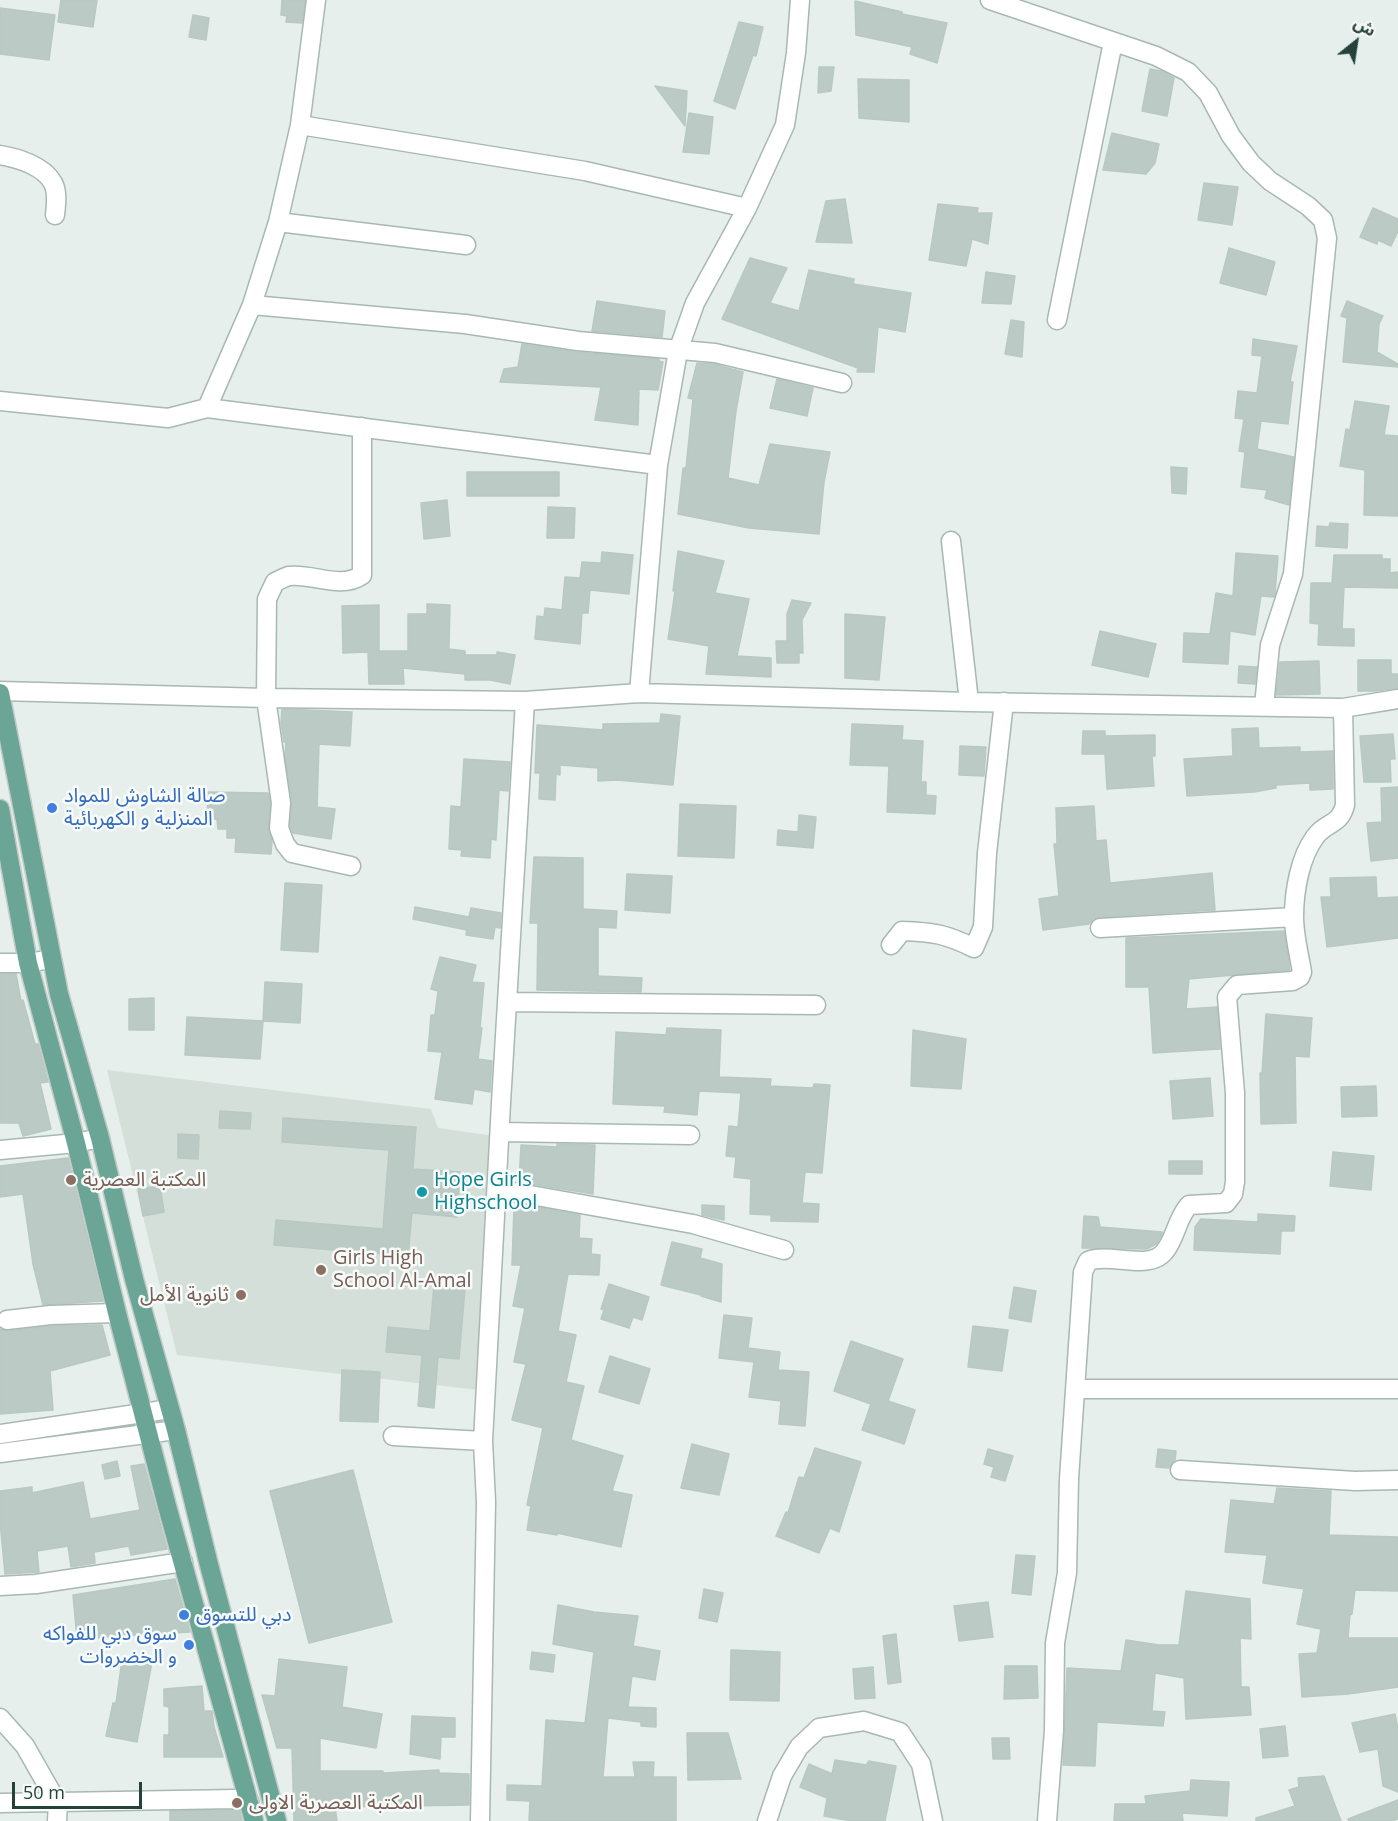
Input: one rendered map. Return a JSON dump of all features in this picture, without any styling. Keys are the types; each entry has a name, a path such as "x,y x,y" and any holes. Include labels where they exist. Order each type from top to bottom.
{"main road":[{"path":"0,692 51,959 100,1138 277,1821"},
{"path":"0,809 28,963 76,1143 117,1313 254,1821"}],"street":[{"path":"207,408 252,305 278,222 300,125 316,0"},
{"path":"639,693 658,465 678,351 695,303 747,208 784,125 796,53 800,0"},
{"path":"990,0 1156,56 1188,72 1208,93 1231,136 1251,163 1270,181 1308,206 1323,220 1327,238 1293,574 1270,645 1264,706"},
{"path":"1057,320 1113,42"},
{"path":"300,125 585,171 747,208"},
{"path":"0,155 41,170 53,183 56,194 55,215"},
{"path":"278,222 466,245"},
{"path":"252,305 465,324 578,341 715,353 842,383"},
{"path":"0,401 168,418 207,408 658,465"},
{"path":"351,866 292,853 285,844 279,828 281,803 266,698 267,599 275,582 289,576 344,581 362,575 362,427"},
{"path":"951,541 969,702"},
{"path":"0,692 525,701 639,693 969,702 1343,708 1398,699"},
{"path":"480,1821 486,1502 483,1441 525,701"},
{"path":"891,945 902,932 931,932 951,937 974,948 983,927 987,852 1004,702"},
{"path":"1047,1821 1054,1730 1055,1643 1066,1573 1068,1479 1083,1272 1088,1261 1099,1257 1140,1261 1152,1259 1164,1253 1182,1213 1189,1205 1226,1203 1233,1194 1235,1093 1227,997 1237,985 1293,981 1300,977 1302,972 1294,917 1302,863 1318,832 1343,815 1346,805 1343,708"},
{"path":"1100,928 1294,917"},
{"path":"0,963 28,963 51,959"},
{"path":"507,1002 816,1005"},
{"path":"500,1132 690,1136"},
{"path":"0,1150 76,1143 100,1138"},
{"path":"497,1189 693,1224 784,1250"},
{"path":"7,1320 51,1315 117,1313"},
{"path":"1075,1389 1398,1389"},
{"path":"0,1434 170,1409"},
{"path":"0,1453 176,1430"},
{"path":"393,1436 483,1441"},
{"path":"1180,1470 1355,1482 1398,1480"},
{"path":"0,1586 36,1584 183,1562"},
{"path":"0,1718 25,1746 58,1812"},
{"path":"767,1821 782,1776 799,1746 819,1728 864,1721 900,1732 921,1764 933,1821"},
{"path":"0,1803 58,1812 235,1799 249,1801"}],"shaded area":[{"name":"Girls High School Al-Amal","path":"107,1070 431,1109 438,1128 495,1136 478,1390 177,1355"}],"building":[{"path":"61,0 97,0 93,27 58,22"},
{"path":"282,0 305,0 302,23 286,22 287,16 281,15"},
{"path":"855,1 947,23 937,63 910,54 912,47 856,35"},
{"path":"0,8 55,15 49,60 0,54"},
{"path":"193,15 209,18 206,40 189,37"},
{"path":"739,22 763,27 756,56 753,55 735,109 714,101"},
{"path":"819,67 834,67 831,91 818,93"},
{"path":"1150,69 1161,71 1174,78 1167,116 1142,111"},
{"path":"858,79 909,80 909,122 859,118"},
{"path":"655,86 687,91 685,126"},
{"path":"689,113 713,117 709,154 683,152"},
{"path":"1112,133 1159,144 1155,163 1146,174 1103,170"},
{"path":"1204,183 1238,187 1232,225 1198,220"},
{"path":"845,199 852,243 816,242 826,201"},
{"path":"938,204 978,208 977,213 992,213 988,244 972,239 966,266 929,260"},
{"path":"1373,208 1398,219 1398,231 1391,246 1378,240 1377,244 1360,237"},
{"path":"1229,248 1275,262 1266,295 1220,283"},
{"path":"750,258 787,268 770,303 799,311 809,270 854,279 853,284 911,293 905,332 878,327 874,372 857,372 858,368 722,319"},
{"path":"986,272 1015,276 1011,304 982,303"},
{"path":"597,301 665,311 662,337 592,331"},
{"path":"1347,301 1383,316 1379,324 1377,352 1398,364 1398,367 1343,362 1347,318 1341,316"},
{"path":"1011,320 1024,322 1022,357 1005,354"},
{"path":"1253,339 1297,346 1290,382 1293,382 1288,424 1261,421 1257,449 1294,457 1289,505 1265,498 1267,490 1241,487 1245,452 1239,451 1244,419 1235,418 1238,391 1257,393 1262,356 1252,355"},
{"path":"522,344 576,352 659,359 663,362 658,390 639,389 638,425 595,420 601,387 500,382 504,369 518,367"},
{"path":"697,363 713,364 743,372 728,478 759,485 770,444 830,452 824,482 819,534 749,528 678,514 683,468 686,468 693,399 688,398"},
{"path":"777,379 813,388 807,416 770,408"},
{"path":"1355,401 1389,406 1384,435 1398,436 1398,516 1364,515 1365,470 1340,466 1346,429 1350,430"},
{"path":"1171,467 1187,468 1186,494 1172,493"},
{"path":"467,472 559,472 559,496 467,496"},
{"path":"447,500 450,536 424,539 421,503"},
{"path":"548,507 575,508 574,538 547,538"},
{"path":"1330,523 1348,524 1347,548 1316,546 1317,526 1329,527"},
{"path":"678,551 724,561 715,593 749,599 737,656 771,658 771,677 706,674 709,646 668,639"},
{"path":"602,552 633,555 629,594 590,590 588,613 582,613 580,644 535,639 537,616 544,617 545,608 562,610 565,577 580,578 582,562 601,563"},
{"path":"1236,553 1278,556 1274,597 1261,596 1255,635 1230,631 1228,664 1183,662 1184,633 1210,634 1216,593 1233,596"},
{"path":"1334,555 1382,555 1382,559 1390,559 1390,573 1397,572 1398,588 1344,587 1342,629 1354,629 1354,646 1318,645 1319,624 1310,623 1311,583 1332,583"},
{"path":"792,600 811,603 802,620 803,653 799,653 799,663 777,663 776,641 787,641 787,614"},
{"path":"427,604 450,605 449,649 465,651 465,655 497,655 497,652 515,655 510,684 490,680 465,680 465,674 403,668 404,684 369,684 368,652 343,653 342,606 379,605 379,651 408,651 408,614 427,614"},
{"path":"845,614 885,617 879,680 845,678"},
{"path":"1100,631 1156,644 1148,677 1092,665"},
{"path":"1358,660 1391,660 1391,674 1398,674 1398,688 1358,691"},
{"path":"1319,661 1320,694 1276,695 1280,662"},
{"path":"1239,666 1257,667 1255,684 1238,683"},
{"path":"282,709 352,712 350,746 319,744 317,807 335,809 331,839 293,833 290,826 292,801 285,755 286,742 284,742 281,723"},
{"path":"661,714 680,716 673,785 617,780 598,781 598,768 560,765 560,775 556,774 555,800 539,799 540,773 535,773 537,725 603,730 603,724 660,723"},
{"path":"852,724 903,726 902,740 923,741 921,782 926,782 926,795 936,796 935,814 887,812 889,766 850,765"},
{"path":"1258,728 1259,748 1300,747 1300,752 1333,751 1333,789 1310,790 1310,783 1276,785 1276,788 1254,792 1187,796 1184,759 1233,756 1232,729"},
{"path":"1083,731 1105,731 1105,736 1155,735 1155,756 1152,756 1154,786 1107,789 1105,754 1082,754"},
{"path":"1393,734 1395,759 1390,759 1391,782 1364,782 1360,736"},
{"path":"960,746 986,747 984,776 959,775"},
{"path":"464,759 510,762 508,791 499,790 496,840 491,839 490,858 461,856 462,850 449,849 451,806 461,807"},
{"path":"1398,787 1398,858 1371,861 1367,823 1382,822 1381,788"},
{"path":"208,792 268,793 271,854 235,852 236,838 227,838 227,829 218,829 217,819 207,819"},
{"path":"680,804 736,806 734,858 678,856"},
{"path":"1094,806 1096,841 1106,840 1110,883 1212,873 1215,910 1099,917 1093,919 1089,924 1043,930 1039,899 1059,896 1054,844 1057,844 1056,808"},
{"path":"799,815 816,817 813,848 777,845 778,830 798,832"},
{"path":"534,857 583,858 583,909 617,911 616,928 598,927 598,976 642,978 641,992 537,990 538,923 530,923"},
{"path":"627,874 672,876 670,913 625,910"},
{"path":"1376,877 1377,898 1398,897 1398,938 1327,947 1321,897 1331,897 1330,878"},
{"path":"285,883 322,885 318,952 281,950"},
{"path":"415,907 469,917 471,908 501,913 500,928 495,927 493,939 466,935 467,930 413,919"},
{"path":"1284,931 1290,970 1189,979 1186,1009 1217,1007 1220,1049 1153,1053 1149,987 1126,987 1126,938"},
{"path":"440,957 476,965 472,982 484,983 478,1059 492,1061 490,1092 474,1089 472,1104 435,1099 442,1052 428,1051 431,1015 435,1015 438,991 431,989"},
{"path":"0,974 16,974 21,1001 23,1000 35,1044 38,1044 48,1082 40,1083 51,1129 23,1136 19,1123 0,1123"},
{"path":"265,982 302,984 300,1023 263,1021"},
{"path":"154,998 154,1030 129,1030 129,999"},
{"path":"1266,1014 1312,1018 1309,1057 1295,1056 1296,1123 1261,1124 1260,1073 1262,1073"},
{"path":"187,1017 263,1021 260,1059 185,1055"},
{"path":"667,1028 721,1030 719,1077 771,1079 770,1086 813,1088 814,1084 830,1085 822,1173 805,1172 802,1203 819,1204 818,1222 771,1221 771,1215 750,1214 751,1179 734,1177 736,1157 726,1156 729,1126 738,1127 741,1093 699,1091 697,1115 664,1112 665,1106 613,1104 616,1032 666,1035"},
{"path":"913,1030 966,1039 961,1089 911,1086"},
{"path":"1210,1078 1213,1116 1173,1119 1170,1081"},
{"path":"1376,1086 1377,1116 1342,1117 1341,1087"},
{"path":"220,1111 251,1113 250,1129 219,1128"},
{"name":"Hope Girls Highschool","path":"283,1118 416,1127 413,1169 460,1172 457,1217 412,1213 408,1256 274,1245 276,1220 383,1229 389,1150 282,1142"},
{"path":"178,1134 199,1135 198,1159 178,1158"},
{"path":"557,1144 595,1145 593,1194 519,1182 521,1145 557,1147"},
{"path":"1333,1152 1374,1156 1371,1190 1330,1186"},
{"path":"68,1158 103,1301 43,1305 33,1264 23,1194 0,1197 0,1166"},
{"path":"1169,1161 1202,1161 1202,1174 1169,1174"},
{"path":"160,1186 164,1212 143,1216 138,1189"},
{"path":"519,1204 580,1215 579,1238 592,1239 591,1254 600,1255 599,1275 568,1274 558,1331 576,1335 566,1382 584,1386 571,1440 623,1456 612,1491 632,1495 621,1547 557,1533 557,1535 527,1530 531,1506 527,1505 543,1428 512,1420 526,1364 514,1362 525,1308 513,1306 521,1265 512,1265 514,1208 518,1208"},
{"path":"702,1205 724,1206 724,1220 702,1215"},
{"path":"1258,1214 1295,1216 1294,1231 1281,1231 1280,1254 1194,1250 1195,1227 1201,1219 1258,1222"},
{"path":"1084,1216 1098,1217 1100,1227 1162,1232 1162,1235 1156,1244 1147,1249 1082,1248"},
{"path":"672,1242 702,1249 700,1258 722,1264 721,1302 661,1285"},
{"path":"609,1284 649,1297 642,1320 633,1317 629,1328 601,1319 604,1310 601,1309"},
{"path":"434,1285 465,1288 459,1359 438,1357 434,1408 418,1406 422,1355 386,1352 388,1327 430,1331"},
{"path":"1014,1287 1036,1291 1031,1322 1009,1318"},
{"path":"724,1315 752,1318 748,1348 780,1352 778,1370 809,1372 805,1426 779,1424 781,1401 749,1397 754,1362 719,1358"},
{"path":"102,1325 110,1355 50,1371 53,1410 0,1414 0,1329 8,1331 52,1326"},
{"path":"973,1326 1008,1330 1002,1371 968,1367"},
{"path":"851,1341 903,1359 888,1401 915,1410 904,1444 862,1430 871,1404 834,1391"},
{"path":"610,1356 650,1369 639,1404 599,1392"},
{"path":"342,1370 380,1372 378,1422 340,1421"},
{"path":"692,1444 729,1454 719,1495 681,1488"},
{"path":"815,1448 861,1462 839,1532 830,1528 819,1553 776,1536 786,1512 788,1513 799,1477 804,1478"},
{"path":"988,1449 1013,1456 1005,1481 991,1477 994,1467 984,1464"},
{"path":"1158,1449 1176,1451 1175,1460 1169,1468 1156,1467"},
{"path":"117,1461 120,1476 105,1479 102,1465"},
{"path":"144,1464 167,1549 131,1555 129,1546 94,1552 95,1563 71,1567 68,1546 37,1551 39,1572 5,1574 0,1522 0,1491 32,1487 32,1493 83,1482 90,1519 140,1510 131,1466"},
{"path":"353,1470 392,1622 309,1643 270,1491"},
{"path":"1277,1488 1331,1491 1329,1535 1398,1537 1398,1591 1355,1590 1348,1638 1398,1638 1398,1687 1302,1697 1299,1654 1317,1653 1321,1629 1297,1624 1304,1589 1263,1583 1267,1555 1225,1552 1231,1500 1274,1504"},
{"path":"1016,1555 1035,1556 1031,1595 1012,1593"},
{"path":"175,1579 190,1632 77,1639 73,1595"},
{"path":"704,1589 723,1593 717,1622 699,1618"},
{"path":"1186,1591 1250,1599 1251,1639 1240,1638 1241,1687 1249,1687 1251,1715 1186,1719 1184,1678 1155,1673 1152,1711 1165,1712 1163,1726 1097,1722 1095,1766 1063,1765 1067,1668 1121,1671 1126,1640 1159,1645 1179,1645"},
{"path":"988,1602 993,1637 959,1641 954,1606"},
{"path":"558,1605 594,1612 638,1616 633,1646 660,1651 655,1680 632,1676 628,1707 656,1708 656,1727 641,1726 641,1722 608,1718 603,1777 635,1777 633,1762 654,1762 653,1777 676,1777 676,1821 529,1821 530,1801 507,1800 507,1785 542,1786 546,1720 585,1723 594,1652 553,1644"},
{"path":"896,1634 901,1682 888,1684 883,1636"},
{"path":"731,1650 780,1652 779,1701 730,1700"},
{"path":"532,1652 555,1655 553,1672 530,1669"},
{"path":"279,1659 347,1667 342,1707 382,1714 376,1748 320,1738 320,1771 383,1771 383,1773 439,1770 439,1773 469,1774 469,1805 335,1807 337,1821 294,1821 292,1748 277,1748 262,1695 275,1696"},
{"path":"122,1660 152,1662 137,1742 106,1736 113,1703 116,1703"},
{"path":"1005,1666 1037,1666 1038,1698 1004,1699"},
{"path":"873,1667 875,1698 855,1699 853,1669"},
{"path":"202,1686 204,1711 212,1711 223,1757 164,1757 164,1735 169,1735 169,1707 164,1706 164,1689"},
{"path":"1395,1714 1398,1729 1398,1792 1383,1786 1378,1749 1360,1752 1352,1723"},
{"path":"412,1716 455,1718 455,1737 441,1737 440,1759 410,1754"},
{"path":"1285,1726 1288,1756 1263,1758 1260,1729"},
{"path":"687,1733 728,1733 741,1779 688,1780"},
{"path":"992,1738 1009,1738 1010,1759 993,1759"},
{"path":"835,1760 866,1765 869,1761 896,1766 885,1821 851,1821 824,1816 827,1798 800,1787 809,1764 832,1774"},
{"path":"1324,1776 1341,1821 1256,1821 1256,1818 1295,1806 1289,1790 1299,1787 1298,1778"},
{"path":"1191,1780 1229,1782 1227,1816 1182,1813 1183,1821 1114,1821 1115,1804 1146,1804 1145,1796 1190,1791"},
{"path":"1398,1800 1398,1819 1349,1821 1348,1819"},
{"path":"170,1811 240,1811 242,1821 170,1821"}],"place":[{"name":"صالة الشاوش للمواد المنزلية و الكهربائية","path":"52,808"},
{"name":"المكتبة العصرية","path":"71,1180"},
{"name":"Hope Girls Highschool","path":"422,1192"},
{"name":"Girls High School Al-Amal","path":"321,1270"},
{"name":"ثانوية الأمل","path":"241,1295"},
{"name":"دبي للتسوق","path":"184,1615"},
{"name":"سوق دبي للفواكه و الخضروات","path":"189,1645"},
{"name":"المكتبة العصرية الاولى","path":"237,1803"}]}
